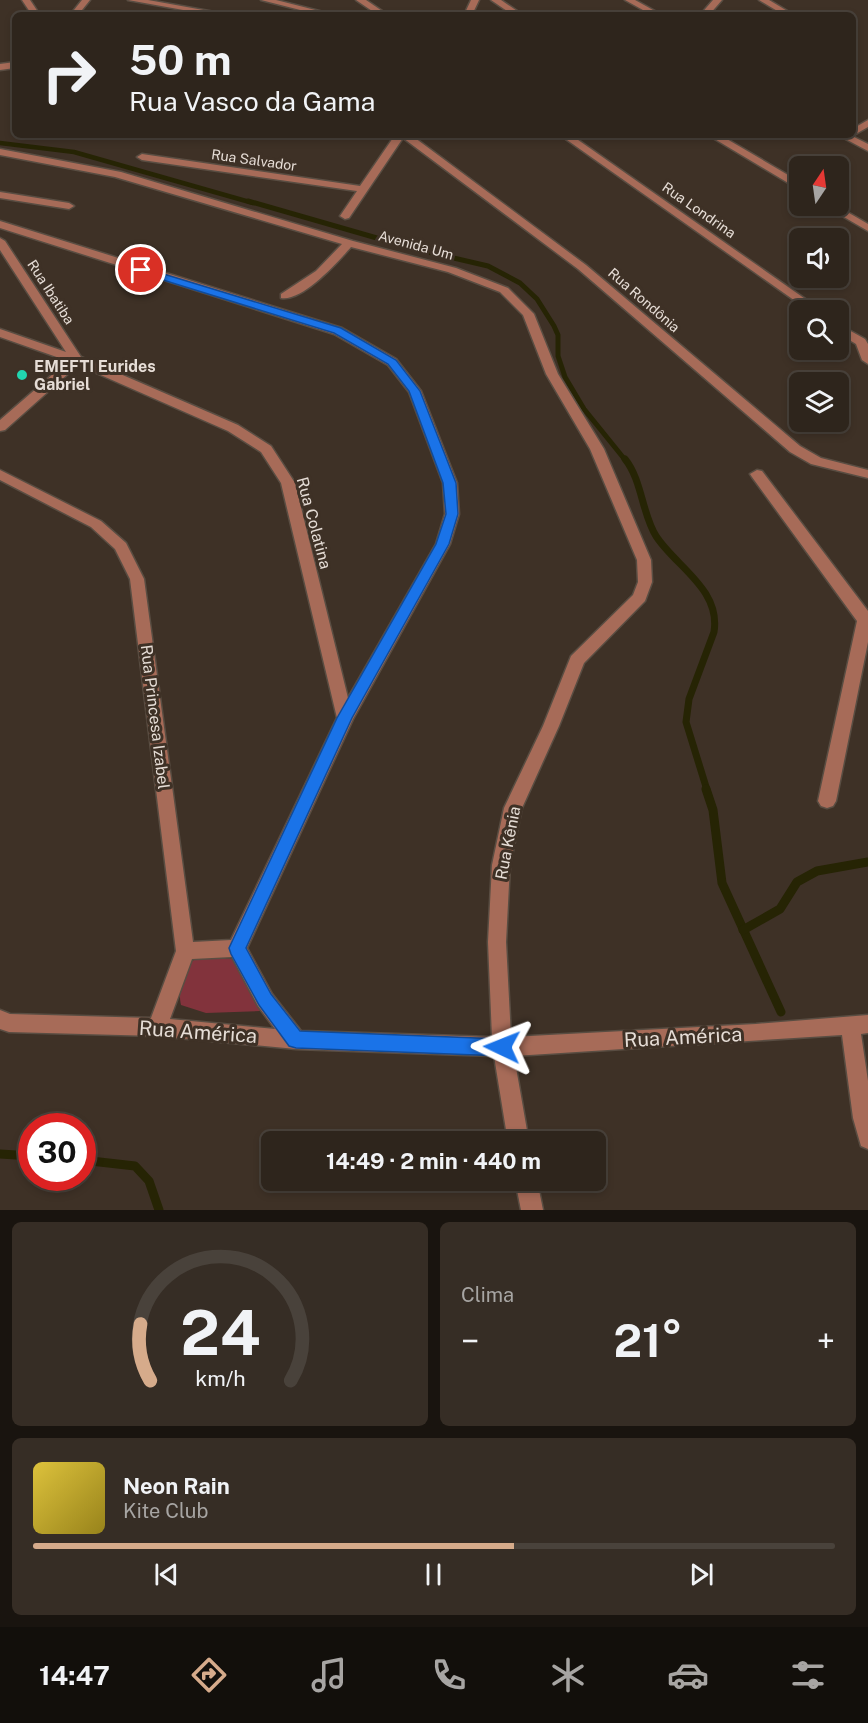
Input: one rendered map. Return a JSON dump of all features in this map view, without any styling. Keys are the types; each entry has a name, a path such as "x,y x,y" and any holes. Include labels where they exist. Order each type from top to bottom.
{"street":[{"path":"76,12 86,0"},
{"path":"132,0 212,12"},
{"path":"265,0 318,12"},
{"path":"360,0 379,12"},
{"path":"495,0 514,12"},
{"path":"629,0 652,12"},
{"path":"707,12 718,0"},
{"path":"764,0 785,12"},
{"path":"196,9 204,2"},
{"path":"345,216 398,138"},
{"name":"Rua Rondônia","path":"409,138 582,267 795,449 816,461 868,474"},
{"name":"Rua Londrina","path":"569,138 801,300"},
{"path":"718,138 789,180"},
{"name":"Avenida Um","path":"0,152 117,174 349,243 452,270 504,290 528,314 552,374 597,448 644,560 645,582"},
{"name":"Rua Salvador","path":"142,157 362,189"},
{"path":"0,195 69,206"},
{"path":"848,216 868,228"},
{"path":"0,224 338,331 392,362 414,391 450,483 452,514 443,544 345,718 237,948"},
{"name":"Rua Ibatiba","path":"0,241 77,360"},
{"path":"285,296 307,284 327,269 349,243"},
{"path":"849,332 864,339 868,360"},
{"name":"Rua Colatina","path":"0,333 77,360 233,428 266,449 288,483 345,718"},
{"path":"0,427 77,360"},
{"name":"Rua Princesa Izabel","path":"0,474 96,524 121,546 136,579 185,951 158,1027"},
{"path":"757,474 867,618 827,801"},
{"name":"Rua Kênia","path":"517,1131 502,1047 497,942 501,865 513,808 577,660 640,597 645,582"},
{"path":"185,951 237,948"},
{"path":"237,948 265,1000 296,1040"},
{"name":"Rua América","path":"0,1019 9,1023 158,1027 296,1040 502,1047 756,1033 859,1024"},
{"path":"859,1024 863,1118 868,1139"},
{"path":"528,1191 532,1210"}],"shaded area":[{"path":"209,956 232,959 257,998 260,1011 206,1013 181,1005 180,987 183,973 189,963"}],"waterway":[{"path":"0,143 74,152 253,203"},
{"path":"248,201 415,249 488,266 520,283 537,299 554,326 558,335 558,356 565,377 584,409 626,461"},
{"path":"625,459 631,467 656,536 695,579 711,603 714,632 689,699 686,722 707,790"},
{"path":"706,789 713,810 722,883 743,930"},
{"path":"743,930 780,909 797,882 817,871 868,862"},
{"path":"743,930 781,1012"},
{"path":"0,1154 18,1155"},
{"path":"96,1162 135,1166 149,1181 159,1210"}],"place":[{"name":"EMEFTI Eurides Gabriel","path":"22,375"}],"route":[{"path":"141,270 338,331 392,362 414,391 450,483 452,514 443,544 345,718 237,948 265,1000 296,1040 502,1047"}]}
